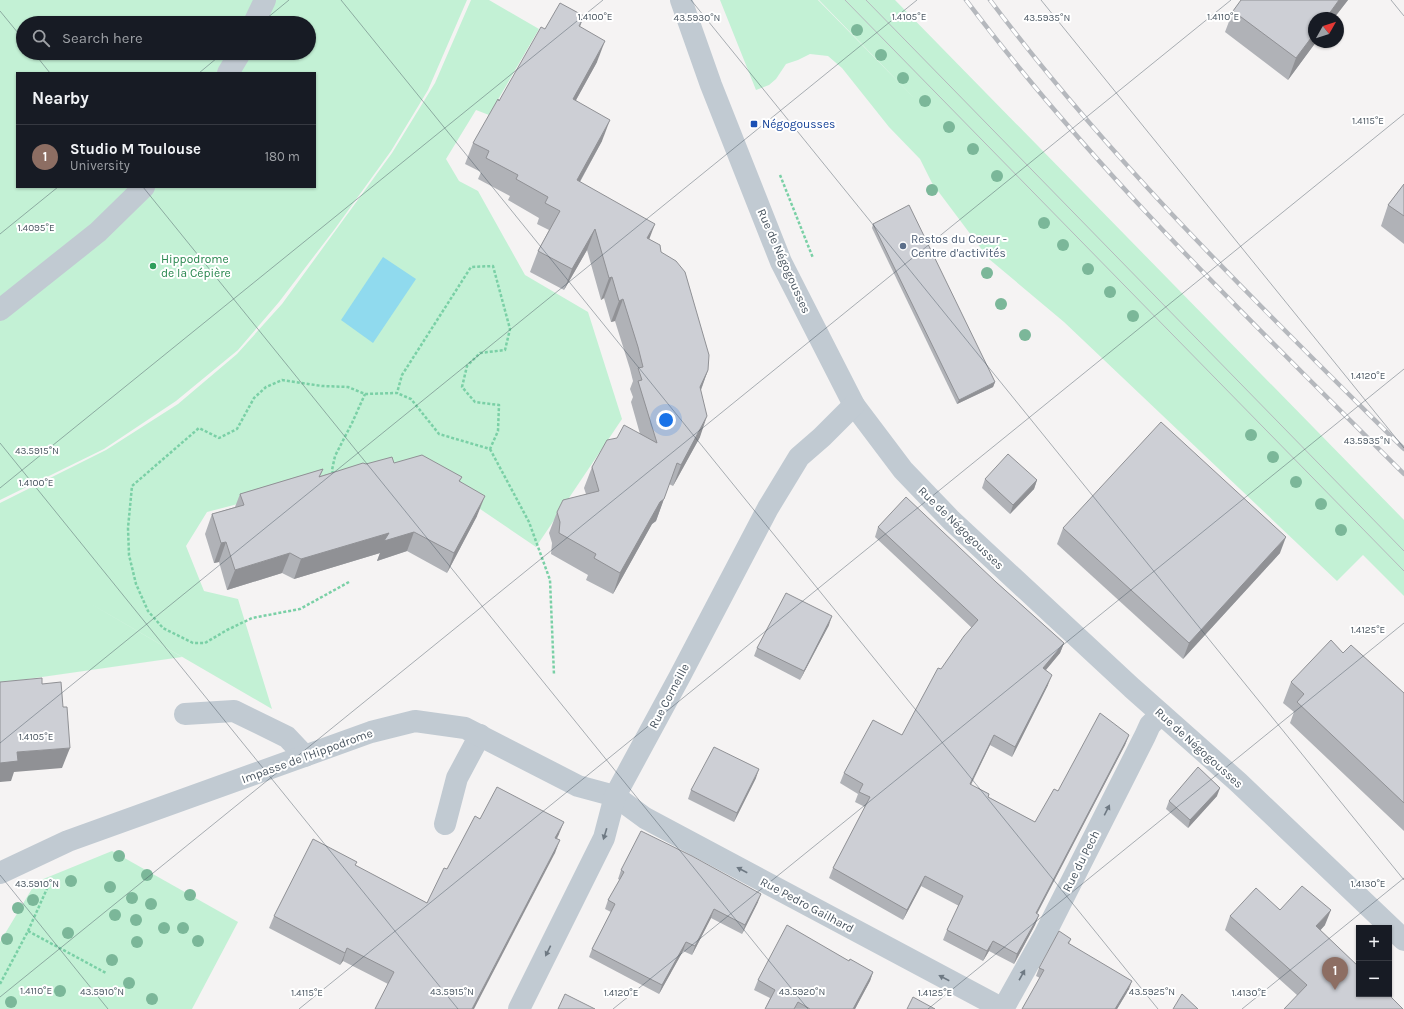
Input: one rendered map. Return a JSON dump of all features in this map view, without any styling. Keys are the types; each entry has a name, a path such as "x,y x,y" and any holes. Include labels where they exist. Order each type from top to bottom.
{"street":[{"path":"257,16 265,0"},
{"name":"Rue de Négogousses","path":"681,0 711,85 781,262 854,405 903,470 951,520 1161,714 1238,782 1404,940"},
{"path":"229,72 236,60"},
{"path":"0,310 98,232 143,188"},
{"name":"Rue Corneille","path":"519,1009 604,838 615,796 768,508 799,457 822,437 854,405"},
{"path":"185,714 234,711 287,737 305,756"},
{"name":"Rue du Pech","path":"1003,1009 1044,934 1150,725 1161,714"},
{"name":"Impasse de l'Hippodrome","path":"0,873 68,841 371,732 415,721 465,728 578,786 615,796"},
{"path":"445,824 457,778 480,735"},
{"name":"Rue Pedro Gailhard","path":"615,796 645,818 1003,1009"}],"path":[{"path":"811,252 814,260"},
{"path":"397,393 402,375 471,267 493,266 510,329 505,350 480,353 467,366 462,387 474,402 499,405 498,431 490,449"},
{"path":"349,582 300,609 252,618 205,643 193,643 163,628 148,610 136,584 129,555 128,528 132,486 199,428 219,438 237,429 254,398 266,387 282,380 348,388 365,394 397,393 411,399 440,434 490,449 529,522 550,580 554,674"},
{"path":"334,476 332,470 335,456 365,394"},
{"path":"0,984 28,931 68,841"},
{"path":"28,931 106,973"}],"green space":[{"name":"Hippodrome de la Cépière","path":"0,0 467,0 428,90 391,151 334,230 279,302 238,350 176,401 104,449 0,500"},
{"path":"471,0 489,0 539,29 489,115 476,110 446,159 459,181 478,191 525,275 588,312 622,419 536,547 408,460 207,512 186,546 204,591 238,599 272,709 79,597 182,657 0,683 0,503 106,450 178,404 237,354 282,304 392,153 435,83"},
{"path":"720,0 818,0 918,102 819,0 895,0 1404,520 1404,596 1363,555 1337,581 1064,322 989,259 932,183 920,159 889,127 842,68 828,56 810,54 786,64 776,79 769,85 756,90"},
{"path":"112,851 238,922 192,1009 0,1009 0,942 36,882"}],"water":[{"path":"383,257 416,279 373,343 341,320"}],"building":[{"path":"1241,0 1339,0 1330,12 1308,12 1308,42 1296,58 1233,11"},
{"path":"560,3 584,16 579,26 605,41 573,99 610,120 577,180 655,224 647,238 660,245 661,252 676,261 685,272 709,355 708,370 700,387 707,416 681,465 677,463 664,499 660,502 620,573 594,558 596,554 559,533 560,522 557,512 563,500 599,491 592,467 607,440 617,438 624,425 657,443 638,381 642,380 638,368 643,367 623,299 619,301 612,277 609,278 595,229 572,269 538,251 560,211 545,203 548,197 516,179 518,175 486,158 489,151 473,143 541,27 545,29"},
{"path":"1404,184 1404,216 1388,205"},
{"path":"909,205 995,382 959,400 873,224"},
{"path":"1161,422 1286,537 1189,643 1063,528"},
{"path":"1008,454 1037,480 1013,505 985,479"},
{"path":"422,455 462,477 459,481 485,496 454,553 414,532 384,541 389,533 301,559 290,553 235,570 226,542 221,543 212,514 244,505 240,494 323,469 319,477 363,463 366,464 392,457 394,463"},
{"path":"906,497 996,582 1064,643 1043,668 1052,675 1015,747 994,735 970,784 989,794 988,797 1035,822 1054,789 1058,791 1100,713 1129,735 1036,913 1039,915 1017,954 993,941 987,951 947,930 963,896 925,876 907,910 833,868 870,797 859,792 863,784 844,773 873,720 902,735 938,668 941,669 964,636 978,620 878,527"},
{"path":"786,593 832,616 804,671 757,648"},
{"path":"1331,640 1343,653 1351,645 1404,693 1404,803 1297,702 1304,694 1291,682"},
{"path":"42,678 42,684 61,682 63,707 67,707 70,748 17,752 18,761 0,763 0,682"},
{"path":"714,747 759,769 737,813 691,790"},
{"path":"1198,767 1220,788 1190,820 1169,801"},
{"path":"497,787 564,822 555,838 560,840 472,1009 375,1009 394,972 347,948 345,953 274,916 313,839 357,862 355,865 427,903 444,868 447,869 475,816 480,819"},
{"path":"641,831 692,856 761,894 745,925 714,909 695,946 686,942 662,985 592,949 615,904 608,900 624,872 621,870"},
{"path":"1302,886 1331,910 1316,926 1356,964 1356,997 1391,997 1403,1009 1284,1009 1307,985 1230,916 1256,888 1280,910"},
{"path":"787,925 849,961 850,959 873,972 853,1009 810,1009 798,1002 794,1009 765,1009 775,990 758,980"},
{"path":"1059,931 1071,939 1068,943 1132,981 1115,1009 1022,1009 1044,970 1039,968"},
{"path":"565,994 595,1009 558,1009"},
{"path":"1182,994 1198,1009 1173,1009"},
{"path":"913,997 935,1009 907,1009"}],"tram line":[{"path":"845,0 1404,571"},
{"path":"866,0 1404,551"}],"railway":[{"path":"966,0 1016,64 1068,126 1122,186 1233,303 1404,474"},
{"path":"990,0 1086,119 1137,176 1242,287 1404,449"}],"place":[{"name":"Négogousses","path":"754,124"},
{"name":"Restos du Coeur - Centre d'activités","path":"903,246"},
{"name":"Hippodrome de la Cépière","path":"153,266"},
{"name":"Studio M Toulouse","path":"1335,990"}]}
